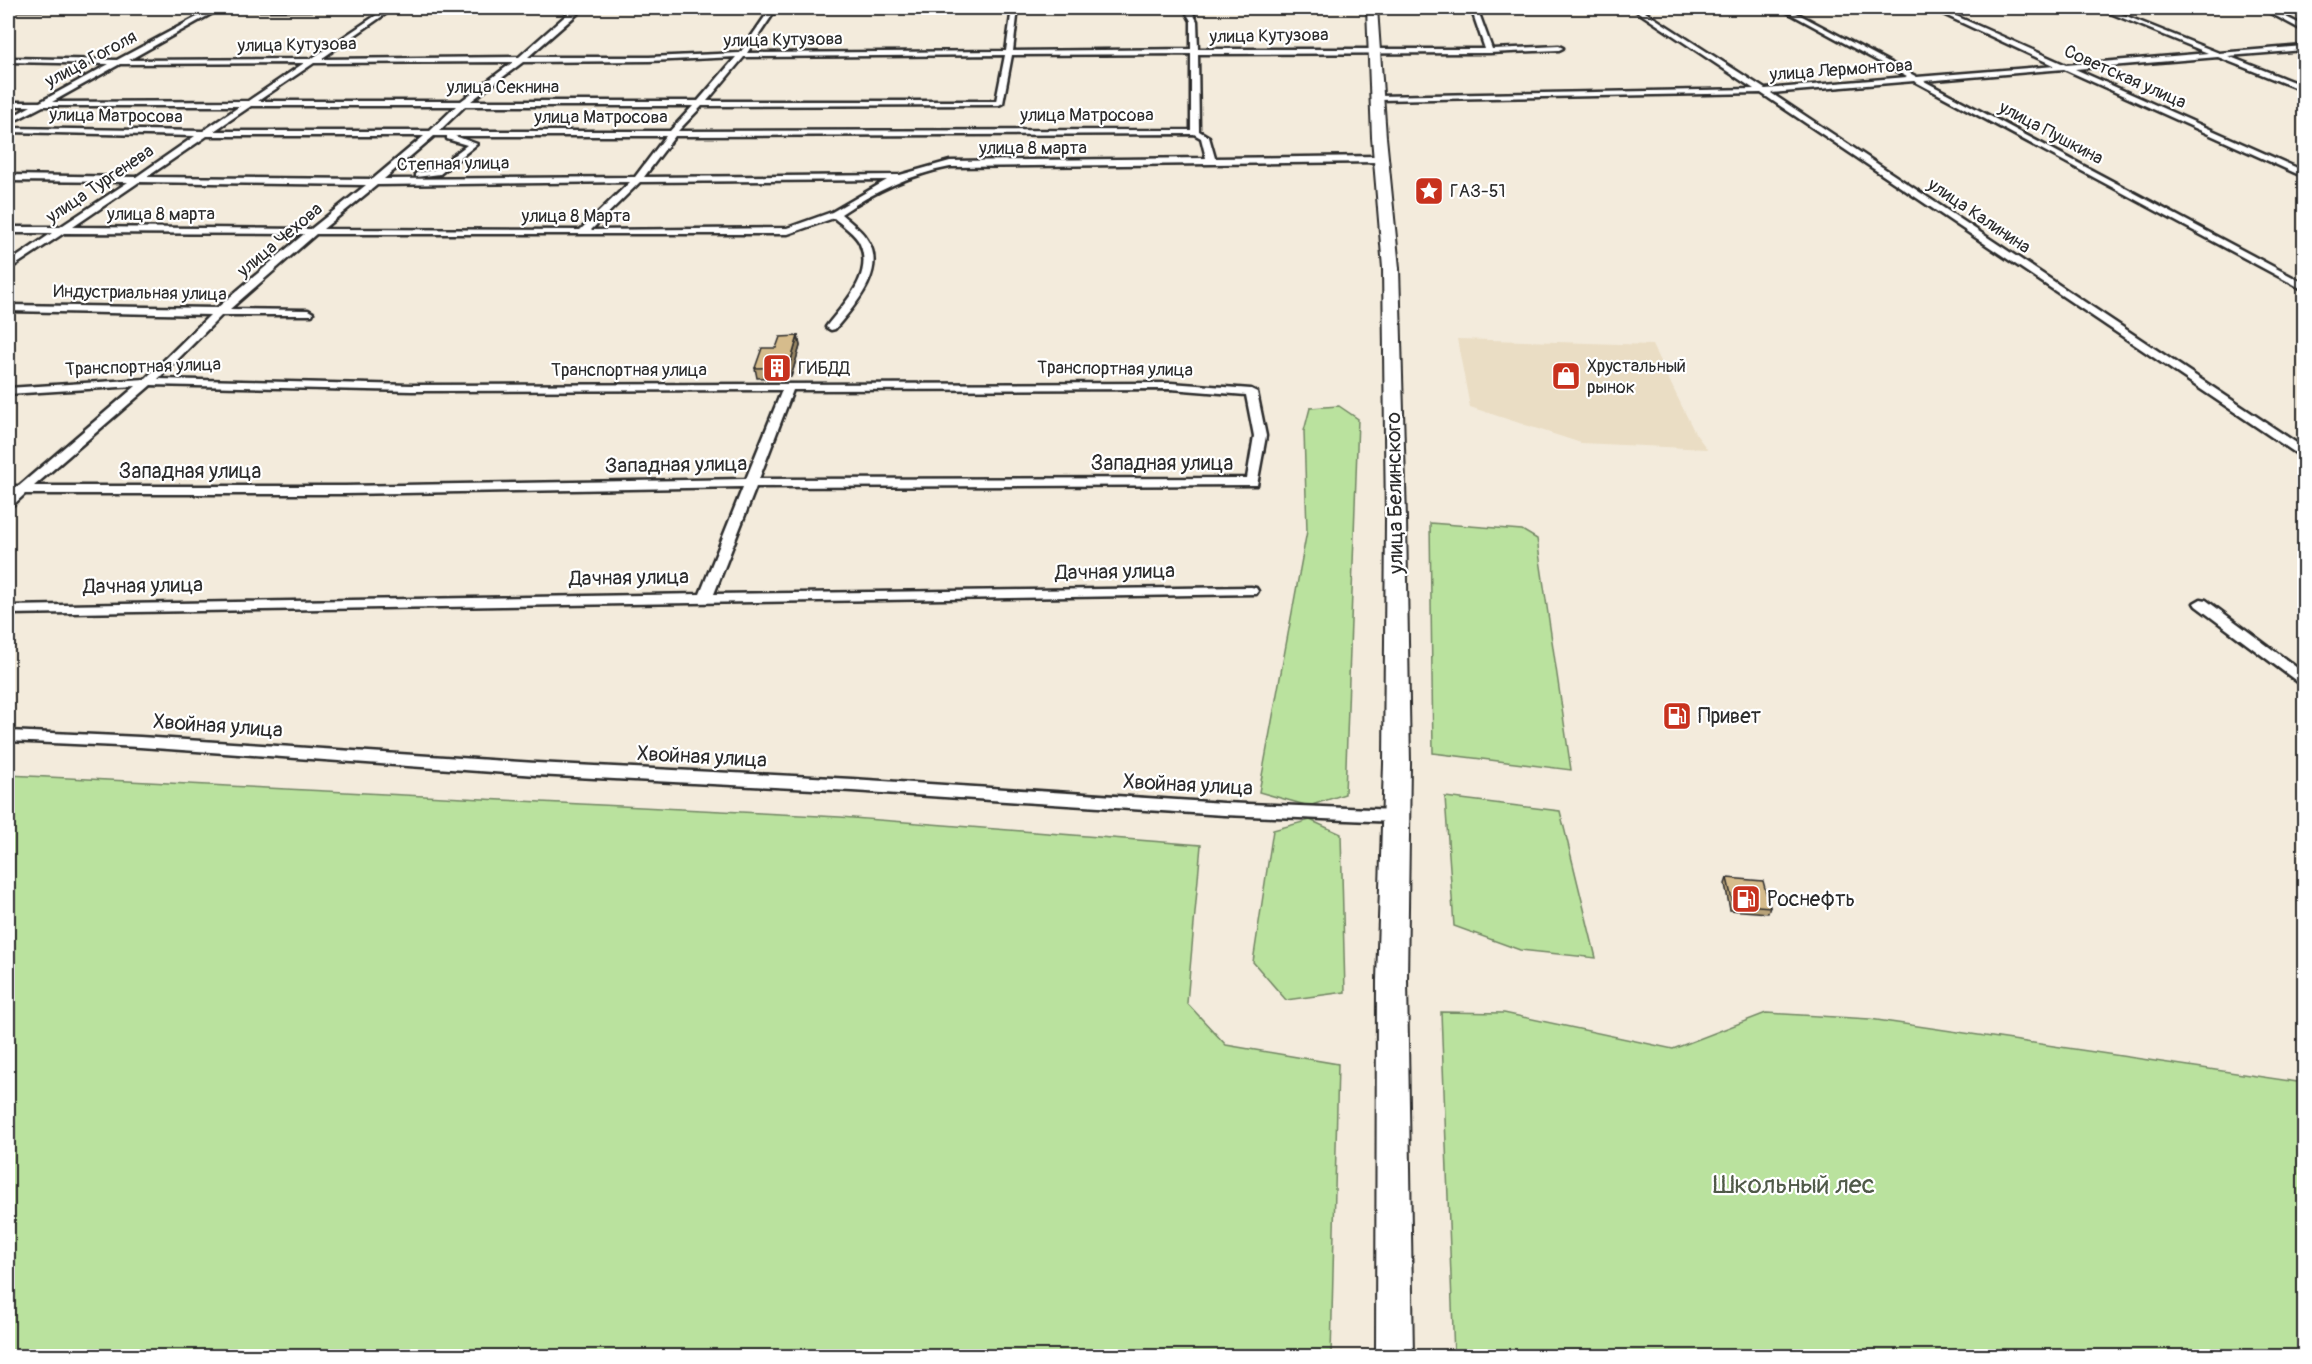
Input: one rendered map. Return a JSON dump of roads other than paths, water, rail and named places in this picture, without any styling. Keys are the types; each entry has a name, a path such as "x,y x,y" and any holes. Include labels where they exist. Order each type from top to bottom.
{"main road":[{"name":"улица Белинского","path":"1372,8 1380,159 1390,268 1396,519 1392,980 1395,1356"}],"street":[{"name":"улица Гоголя","path":"8,122 39,103 220,8"},
{"path":"12,9 326,8"},
{"name":"улица Тургенева","path":"8,267 136,178 392,8"},
{"path":"545,8 583,8"},
{"name":"улица Чехова","path":"8,502 14,490 148,382 221,311 314,231 409,155 465,102 522,59 578,8"},
{"path":"583,233 637,180 672,133 742,55 774,8"},
{"path":"1009,53 1015,8"},
{"path":"1187,8 1194,21 1195,132 1205,137 1211,161"},
{"path":"1474,8 1489,51"},
{"name":"улица Калинина","path":"1635,8 1765,91 2304,453"},
{"name":"улица Пушкина","path":"1783,8 2304,287"},
{"name":"Советская улица","path":"1934,8 2304,174"},
{"path":"2101,8 2304,89"},
{"path":"2264,8 2304,29"},
{"name":"улица Кутузова","path":"8,60 117,62 649,59 742,55 1489,51 1559,48"},
{"name":"улица Лермонтова","path":"1378,99 1765,91 2304,48"},
{"name":"улица Секнина","path":"8,104 999,103 1009,53"},
{"name":"улица Матросова","path":"8,130 203,134 433,131 1195,132"},
{"path":"375,182 437,171 473,144 433,131"},
{"name":"улица 8 марта","path":"835,214 863,195 898,177 951,164 1380,159"},
{"name":"Степная улица","path":"8,178 375,182 898,177"},
{"path":"831,327 854,299 869,271 864,243 835,214"},
{"name":"улица 8 Марта","path":"314,231 583,233 788,231 835,214"},
{"name":"улица 8 марта","path":"8,230 314,231"},
{"name":"Индустриальная улица","path":"8,308 308,313"},
{"name":"Транспортная улица","path":"8,391 148,382 412,388 1171,386 1251,392"},
{"path":"706,598 789,387"},
{"name":"Западная улица","path":"14,490 345,490 750,483 1253,482 1260,436 1251,392"},
{"name":"Дачная улица","path":"8,610 264,603 1251,591"},
{"path":"2201,603 2304,680"},
{"name":"Хвойная улица","path":"8,736 140,742 536,769 852,785 1224,809 1395,816"}],"place":[{"name":"ГАЗ-51","path":"1429,191"},
{"name":"ГИБДД","path":"777,368"},
{"name":"Хрустальный рынок","path":"1566,376"},
{"name":"Привет","path":"1677,716"},
{"name":"Роснефть","path":"1746,899"}],"park label":[{"name":"Школьный лес","path":"1794,1185"}]}
